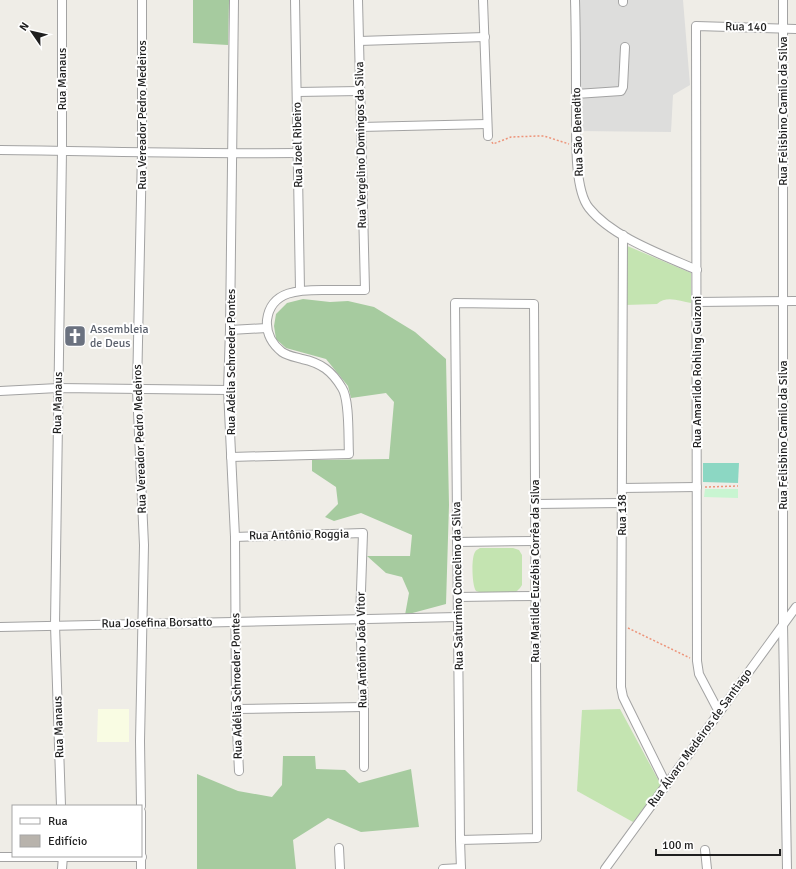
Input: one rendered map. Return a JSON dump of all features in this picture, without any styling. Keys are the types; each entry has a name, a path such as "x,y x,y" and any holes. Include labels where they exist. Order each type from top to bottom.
{"street":[{"name":"Rua Manaus","path":"61,805 56,625 62,151 62,0"},
{"name":"Rua Vereador Pedro Medeiros","path":"141,805 140,741 144,545 137,390 142,151 142,0"},
{"name":"Rua Adélia Schroeder Pontes","path":"234,0 228,390 235,536 236,709 239,771"},
{"name":"Rua Izoel Ribeiro","path":"295,0 300,290"},
{"name":"Rua Vergelino Domingos da Silva","path":"300,290 365,290 358,0"},
{"path":"484,0 488,136"},
{"name":"Rua São Benedito","path":"575,0 577,147 578,175 582,197 588,207 602,222 623,235 696,270"},
{"name":"Rua Felisbino Camilo da Silva","path":"783,0 783,624 788,869"},
{"name":"Rua 140","path":"696,26 796,28"},
{"name":"Rua Amarildo Rohling Guizoni","path":"696,26 697,661 699,674 719,712"},
{"path":"359,41 485,36"},
{"path":"576,94 621,91 624,87 625,47"},
{"path":"297,92 360,91"},
{"path":"361,127 487,124"},
{"path":"0,150 142,151 232,154 298,153"},
{"name":"Rua 138","path":"623,235 621,687 623,696 666,784"},
{"path":"231,456 348,454 346,397 342,387 321,365 284,353 273,343 267,328 268,316 277,301 288,293 300,290"},
{"path":"697,302 796,300"},
{"name":"Rua Saturnino Concelino da Silva","path":"461,869 455,303 534,304"},
{"name":"Rua Matilde Euzébia Corrêa da Silva","path":"460,840 537,838 534,304"},
{"path":"230,330 267,328"},
{"path":"0,390 58,388 228,390"},
{"path":"622,488 697,487"},
{"path":"535,504 622,503"},
{"name":"Rua Antônio Roggia","path":"235,536 363,533"},
{"name":"Rua Antônio João Vítor","path":"363,533 360,620 364,707 364,767"},
{"path":"457,542 535,541"},
{"path":"458,598 535,596"},
{"name":"Rua Álvaro Medeiros de Santiago","path":"605,869 796,608"},
{"name":"Rua Josefina Borsatto","path":"0,627 458,617"},
{"path":"236,709 364,707"},
{"path":"339,848 340,869"},
{"path":"705,850 707,869"},
{"path":"0,857 12,857"},
{"path":"62,869 63,857"},
{"path":"142,857 142,869"},
{"path":"443,869 461,869"}],"path":[{"path":"488,136 494,144 511,137 544,136 577,147"},
{"path":"697,487 738,486"},
{"path":"621,625 697,661"}],"shaded area":[{"path":"579,0 683,0 690,85 673,95 671,132 577,131"},
{"path":"98,709 129,709 129,742 97,742"}],"green space":[{"path":"193,0 229,0 228,45 193,43"},
{"path":"625,245 691,273 691,303 669,299 661,301 657,304 625,305"},
{"path":"303,299 330,302 348,301 374,307 415,332 446,359 449,505 446,604 405,615 409,593 402,577 386,573 367,556 410,556 412,535 361,513 334,521 325,517 338,504 336,487 312,471 312,460 389,459 394,402 386,393 351,398 348,386 326,359 286,348 276,339 274,326 276,314 287,303"},
{"path":"703,463 739,463 738,483 703,482"},
{"path":"705,489 738,489 738,498 704,497"},
{"path":"480,548 513,548 519,550 522,555 522,585 516,592 482,593 476,591 473,578 473,560 475,551"},
{"path":"620,709 661,785 633,822 577,791 582,710"},
{"path":"283,756 315,756 316,769 345,770 359,783 411,769 419,827 361,832 328,818 293,840 296,869 197,869 197,774 238,791 272,797 282,785"}],"building":[{"name":"Assembleia de Deus","path":"84,332 85,344 67,345 66,333"}],"place":[{"name":"Assembleia de Deus","path":"75,336"}]}
